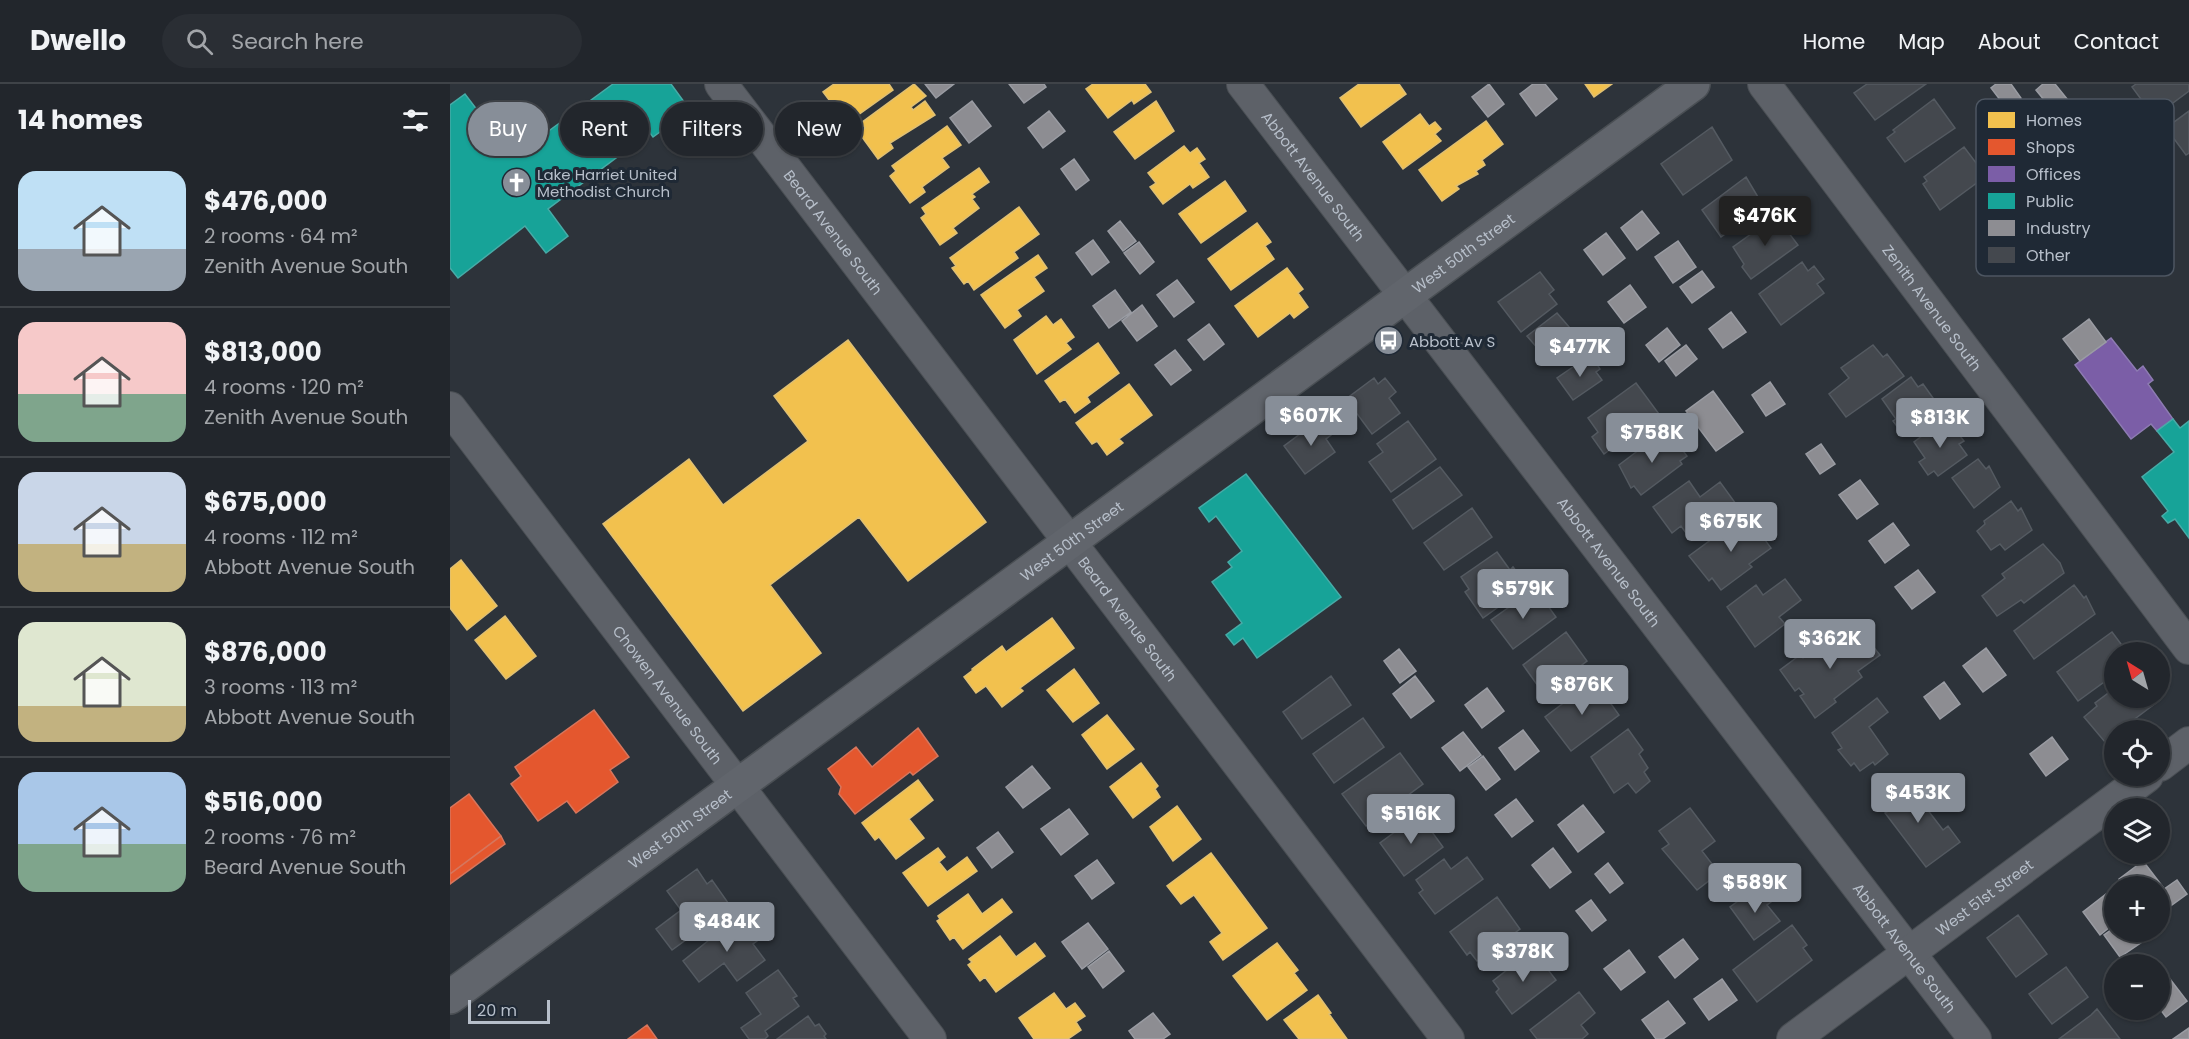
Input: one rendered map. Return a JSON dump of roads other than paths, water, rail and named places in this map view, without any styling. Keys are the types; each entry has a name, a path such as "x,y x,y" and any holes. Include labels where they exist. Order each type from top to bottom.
{"main road":[{"name":"West 50th Street","path":"450,997 738,787 1069,540 1693,84"}],"street":[{"name":"Beard Avenue South","path":"721,84 1448,1039"},
{"name":"Abbott Avenue South","path":"1243,84 1975,1039"},
{"name":"Zenith Avenue South","path":"1764,84 2189,648"},
{"name":"Chowen Avenue South","path":"450,408 930,1039"},
{"path":"2170,757 2189,743"},
{"name":"West 51st Street","path":"1793,1039 2134,786"}],"place":[{"name":"Lake Harriet United Methodist Church","path":"516,183"},
{"name":"Abbott Av S","path":"1388,341"}]}
